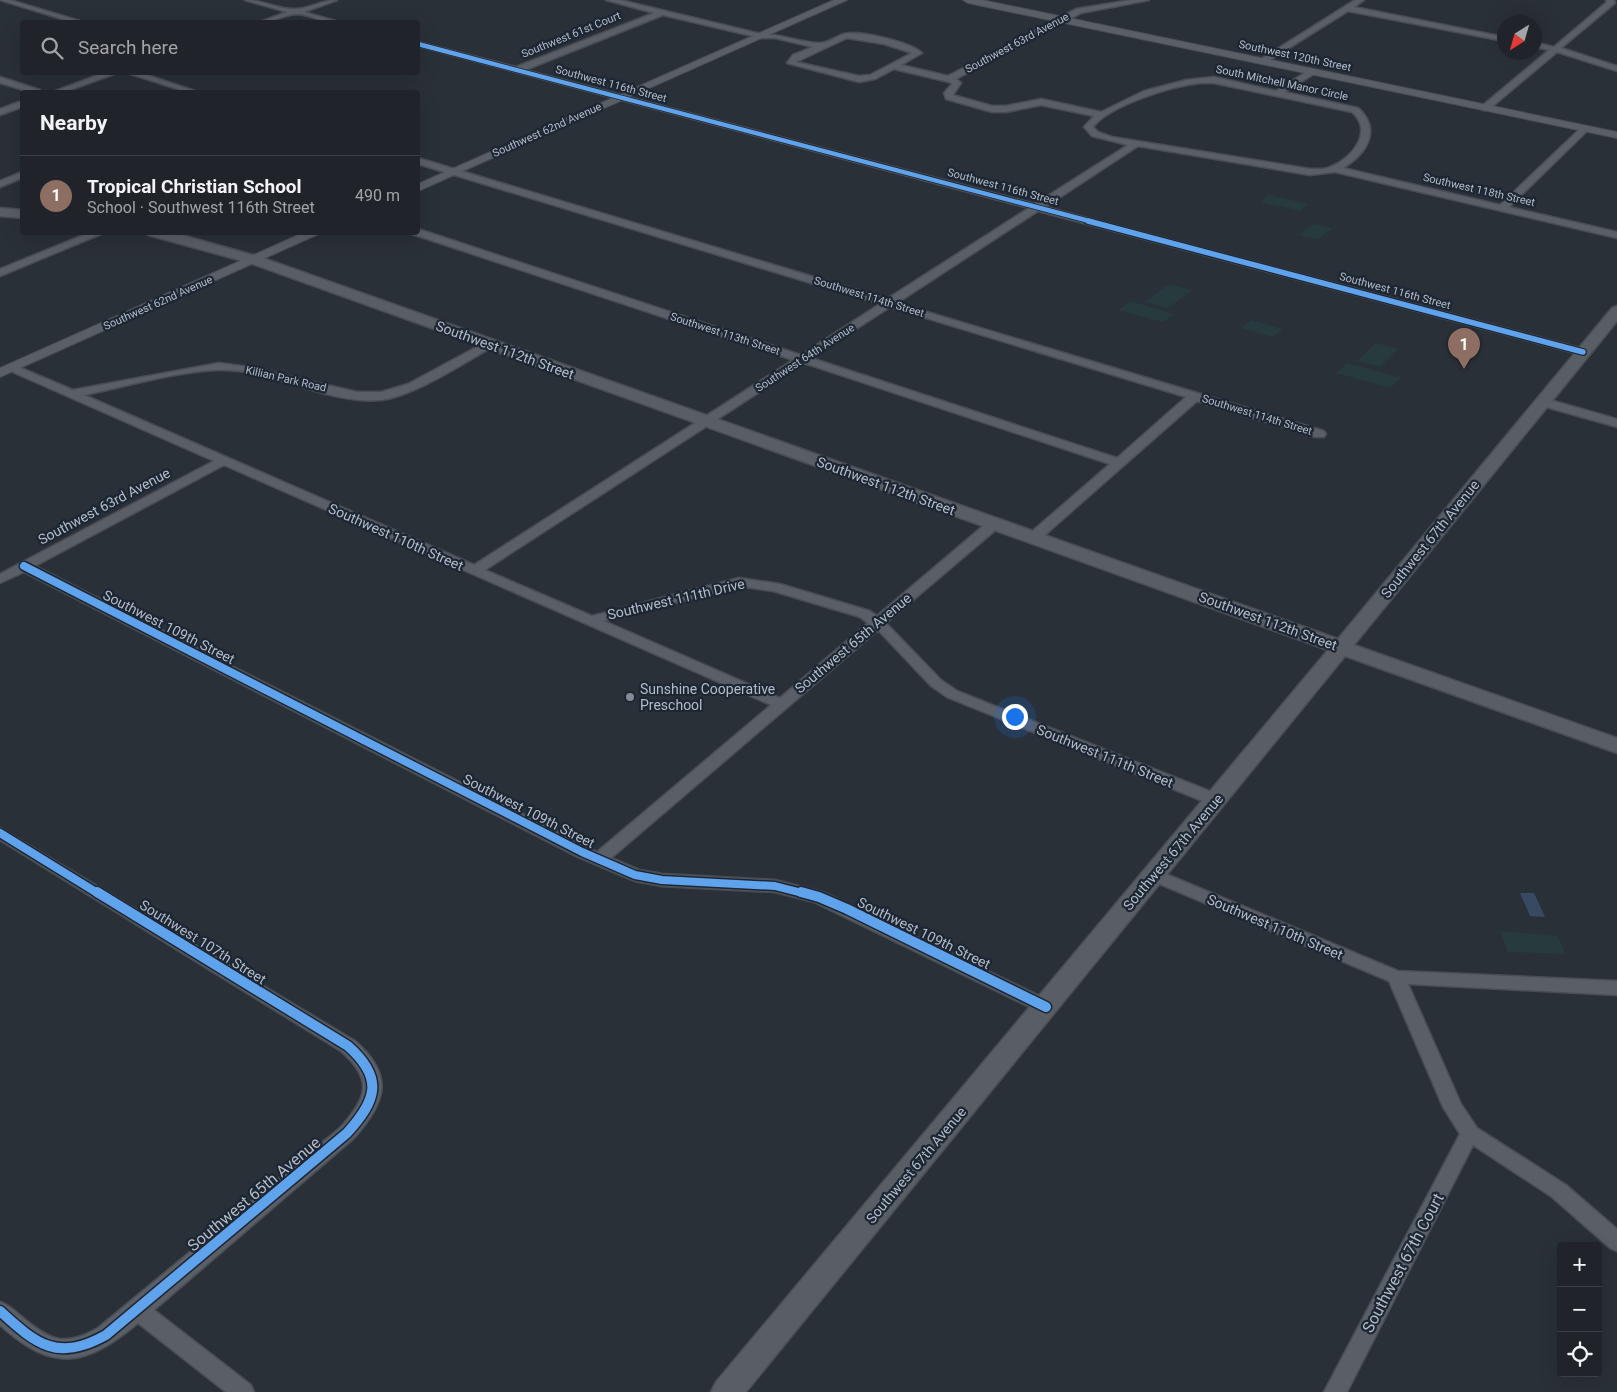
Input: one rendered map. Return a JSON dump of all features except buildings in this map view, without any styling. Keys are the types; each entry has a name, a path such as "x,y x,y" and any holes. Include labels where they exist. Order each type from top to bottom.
{"main road":[{"path":"0,212 20,214"},
{"name":"Southwest 112th Street","path":"164,235 255,260 1617,746"},
{"name":"Southwest 67th Avenue","path":"727,1392 1046,1007 1617,311"}],"street":[{"path":"2,0 72,20"},
{"path":"249,0 327,20"},
{"path":"270,20 333,0"},
{"path":"610,0 761,36 769,40 816,48"},
{"name":"Southwest 62nd Avenue","path":"420,187 842,0"},
{"name":"Southwest 120th Street","path":"968,0 1617,135"},
{"name":"Southwest 63rd Avenue","path":"949,79 1062,20 1089,8 1145,0"},
{"path":"1262,61 1360,0"},
{"path":"1485,108 1611,3 1610,0 1616,0"},
{"path":"1346,8 1497,38"},
{"name":"Southwest 61st Court","path":"517,70 662,12"},
{"path":"850,36 918,52 872,77 859,79 791,63 793,59 816,48 839,38 850,36"},
{"name":"Southwest 116th Street","path":"420,45 1583,352"},
{"path":"1542,46 1617,69"},
{"path":"894,66 949,79 957,84 948,93 950,97 974,105 1006,109 1041,102 1102,115"},
{"path":"1283,93 1315,73"},
{"path":"63,90 107,75"},
{"path":"138,75 187,90"},
{"path":"0,80 31,90"},
{"name":"South Mitchell Manor Circle","path":"1102,115 1146,92 1195,80 1222,80 1283,93 1354,110 1362,117 1368,129 1363,145 1336,169"},
{"path":"0,112 20,105"},
{"path":"1102,115 1089,125 1090,131 1102,137 1300,172 1321,172 1336,169"},
{"path":"1502,208 1585,129"},
{"name":"Southwest 64th Avenue","path":"474,571 1135,144"},
{"name":"Southwest 114th Street","path":"420,162 1320,434"},
{"name":"Southwest 118th Street","path":"1336,169 1617,235"},
{"path":"0,184 20,176"},
{"name":"Southwest 113th Street","path":"420,233 1119,463"},
{"path":"0,273 94,235"},
{"name":"Southwest 62nd Avenue","path":"6,370 310,235"},
{"name":"Killian Park Road","path":"72,394 194,369 219,366 249,370 357,396 382,396 412,386 490,344"},
{"name":"Southwest 110th Street","path":"6,370 72,394 781,704"},
{"path":"1033,538 1195,396"},
{"path":"1543,402 1617,423"},
{"name":"Southwest 63rd Avenue","path":"0,579 223,461"},
{"name":"Southwest 65th Avenue","path":"598,860 994,524"},
{"name":"Southwest 109th Street","path":"24,566 598,860 635,875 651,878 775,886 826,900 1046,1007"},
{"name":"Southwest 111th Drive","path":"589,621 730,584 750,582 865,614 877,622"},
{"name":"Southwest 111th Street","path":"877,622 928,676 952,694 1216,800"},
{"name":"Southwest 107th Street","path":"0,832 348,1046 364,1059 370,1068 374,1088"},
{"name":"Southwest 110th Street","path":"1154,875 1396,977"},
{"path":"1617,988 1396,977 1453,1107 1470,1133 1559,1191 1617,1242"},
{"name":"Southwest 65th Avenue","path":"0,1311 42,1344 56,1350 73,1350 89,1344 120,1325 347,1133 365,1112 372,1100 374,1088"},
{"name":"Southwest 67th Court","path":"1335,1392 1470,1133"},
{"path":"138,1310 243,1392"}],"green space":[{"path":"1269,195 1308,204 1300,211 1260,202"},
{"path":"1314,224 1333,228 1318,239 1299,235"},
{"path":"1169,284 1192,290 1168,308 1145,302"},
{"path":"1130,301 1174,314 1163,322 1119,310"},
{"path":"1251,320 1283,329 1273,337 1241,328"},
{"path":"1376,343 1398,349 1380,367 1358,361"},
{"path":"1347,363 1401,378 1390,388 1336,373"},
{"path":"1500,931 1558,936 1565,954 1508,952"}],"water":[{"path":"1520,893 1534,893 1545,917 1530,916"}],"cycle path":[{"path":"420,45 1583,352"},
{"path":"24,566 582,852 635,875 662,880 775,886 819,897 1046,1007"},
{"path":"0,833 348,1046 369,1067 373,1078 371,1099 357,1122 347,1133 106,1335 81,1347 69,1350 56,1349 43,1345 31,1338 0,1311"}],"place":[{"name":"Tropical Christian School","path":"1464,369"},
{"name":"Sunshine Cooperative Preschool","path":"630,697"}]}
